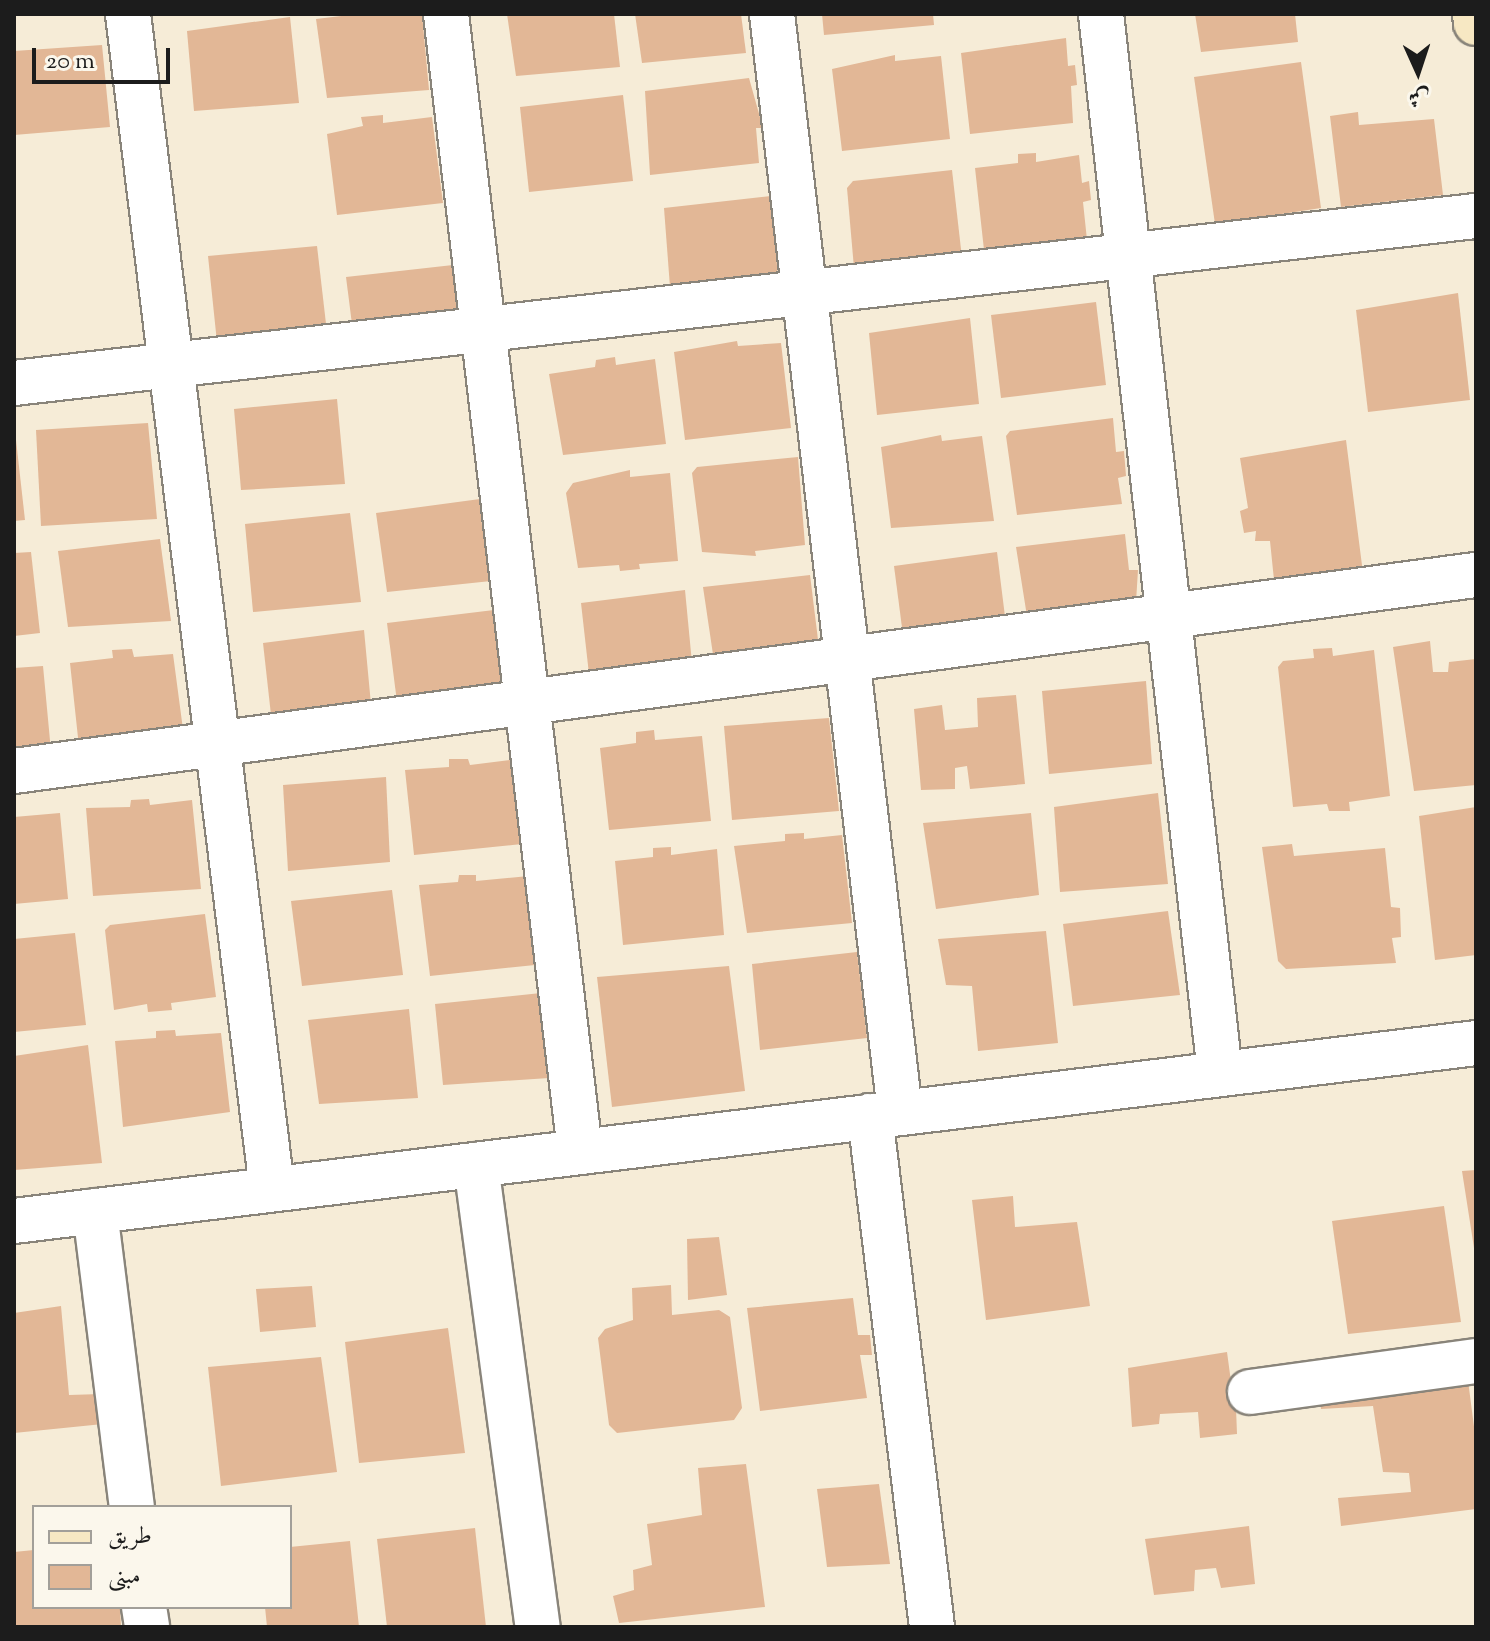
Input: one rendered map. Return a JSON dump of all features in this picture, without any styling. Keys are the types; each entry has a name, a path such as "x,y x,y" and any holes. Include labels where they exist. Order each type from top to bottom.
{"street":[{"path":"128,14 272,1189"},
{"path":"446,14 580,1152"},
{"path":"772,14 847,660 932,1627"},
{"path":"1101,14 1124,256 1220,1073"},
{"path":"1475,14 1476,23"},
{"path":"14,383 482,326 1476,216"},
{"path":"14,771 1476,575"},
{"path":"14,1221 1476,1043"},
{"path":"476,1165 538,1627"},
{"path":"95,1211 132,1505"},
{"path":"1250,1392 1476,1361"}],"building":[{"path":"358,14 422,14 429,90 327,98 316,19"},
{"path":"507,14 614,14 620,67 516,76"},
{"path":"635,14 741,14 746,53 642,63"},
{"path":"822,14 933,14 934,25 824,35"},
{"path":"1195,14 1295,14 1298,42 1201,52"},
{"path":"290,17 299,103 194,111 187,31"},
{"path":"1066,38 1068,66 1075,65 1077,85 1071,86 1073,123 970,134 961,53"},
{"path":"102,45 110,127 14,135 14,51"},
{"path":"895,55 895,61 941,56 950,139 842,151 832,69"},
{"path":"1301,62 1321,208 1215,224 1194,77"},
{"path":"749,78 763,128 756,128 759,163 650,175 645,91"},
{"path":"623,95 633,181 529,192 520,107"},
{"path":"1358,112 1359,125 1434,119 1443,195 1341,207 1330,116"},
{"path":"383,115 383,123 432,117 443,203 337,215 327,134 363,126 361,117"},
{"path":"1036,153 1036,162 1079,155 1082,183 1089,181 1091,200 1083,202 1087,240 984,250 975,168 1018,163 1018,154"},
{"path":"952,170 962,258 854,268 847,188 853,181"},
{"path":"771,196 778,277 670,287 664,208"},
{"path":"317,246 328,341 218,352 208,256"},
{"path":"453,265 458,321 353,332 346,277"},
{"path":"1458,293 1470,400 1368,412 1356,310"},
{"path":"1096,302 1106,385 1001,398 991,315"},
{"path":"970,318 979,404 877,415 869,333"},
{"path":"737,341 738,346 781,343 791,428 685,440 674,352"},
{"path":"615,357 616,365 655,359 666,444 563,455 549,374 595,367 596,360"},
{"path":"337,399 345,484 241,490 234,409"},
{"path":"1113,418 1116,452 1124,451 1126,476 1118,478 1122,504 1017,515 1006,436 1010,431"},
{"path":"148,423 157,519 41,526 36,430"},
{"path":"941,435 942,441 982,436 994,521 891,528 881,447"},
{"path":"14,440 25,520 14,521"},
{"path":"1346,440 1363,573 1274,580 1270,541 1255,541 1256,531 1244,533 1240,511 1248,508 1240,458"},
{"path":"798,457 805,545 755,551 756,556 702,552 692,473 697,467"},
{"path":"630,470 630,477 670,473 678,561 639,564 640,569 620,571 619,565 578,568 566,493 573,483"},
{"path":"480,499 482,526 491,524 493,547 486,547 491,581 387,592 376,513"},
{"path":"350,513 361,602 253,612 245,524"},
{"path":"1125,534 1129,570 1138,570 1135,618 1029,629 1016,547"},
{"path":"160,539 171,621 68,627 58,551"},
{"path":"31,552 40,633 14,636 14,553"},
{"path":"997,552 1007,633 904,643 894,566"},
{"path":"810,575 820,656 715,668 703,587"},
{"path":"685,590 694,684 590,683 581,603"},
{"path":"494,610 503,699 398,710 387,623"},
{"path":"364,630 372,715 272,724 263,643"},
{"path":"1430,641 1433,672 1448,672 1449,662 1476,659 1476,785 1414,791 1393,647"},
{"path":"1332,648 1333,656 1374,650 1390,796 1349,802 1350,811 1329,811 1327,804 1293,807 1278,667 1283,661 1314,658 1313,649"},
{"path":"132,649 134,657 173,654 184,737 79,747 70,663 113,658 112,650"},
{"path":"43,666 51,751 14,755 14,668"},
{"path":"1146,681 1152,764 1049,774 1042,691"},
{"path":"1016,695 1025,784 970,789 967,766 955,768 955,789 921,790 914,709 942,705 945,730 978,727 977,698"},
{"path":"829,718 839,811 732,820 724,726"},
{"path":"654,730 655,740 702,736 711,821 609,830 600,748 636,743 636,732"},
{"path":"449,759 468,759 470,765 510,760 522,844 414,855 405,770 449,767"},
{"path":"386,777 390,862 288,871 283,785"},
{"path":"1158,793 1168,884 1060,892 1054,807"},
{"path":"149,799 150,805 192,800 201,889 93,896 86,808 130,807 131,800"},
{"path":"1476,807 1476,955 1435,960 1419,816"},
{"path":"60,813 68,899 14,904 14,817"},
{"path":"1031,813 1039,895 936,909 923,823"},
{"path":"804,833 804,839 842,835 852,923 747,933 734,846 785,841 785,834"},
{"path":"1292,844 1294,856 1385,848 1391,907 1400,908 1401,937 1392,938 1396,963 1286,969 1278,961 1262,847"},
{"path":"671,847 671,855 717,849 724,935 623,945 615,861 653,857 653,848"},
{"path":"459,875 476,875 476,881 529,876 535,965 430,976 419,885 458,882"},
{"path":"392,890 403,975 302,986 291,901"},
{"path":"1168,911 1180,995 1073,1006 1063,924"},
{"path":"205,914 216,997 171,1003 172,1010 148,1012 147,1004 114,1010 105,930 110,925"},
{"path":"1046,931 1058,1043 978,1051 972,986 946,985 938,939"},
{"path":"75,933 86,1025 14,1032 14,939"},
{"path":"857,952 867,1038 760,1050 752,964"},
{"path":"729,966 745,1091 612,1107 597,977"},
{"path":"541,993 549,1078 443,1085 435,1004"},
{"path":"409,1009 418,1098 319,1104 308,1020"},
{"path":"175,1030 176,1036 221,1033 230,1112 123,1127 115,1041 156,1038 156,1031"},
{"path":"88,1045 102,1163 14,1170 14,1056"},
{"path":"1476,1170 1476,1248 1474,1248 1462,1171"},
{"path":"1013,1196 1015,1227 1077,1222 1090,1306 986,1320 972,1200"},
{"path":"1444,1206 1461,1322 1348,1334 1332,1221"},
{"path":"719,1237 727,1295 688,1300 687,1239"},
{"path":"671,1285 672,1315 719,1310 730,1317 742,1408 734,1420 617,1433 609,1425 598,1338 605,1329 633,1320 632,1288"},
{"path":"312,1286 316,1327 260,1332 256,1289"},
{"path":"853,1298 858,1335 870,1335 872,1355 860,1355 867,1398 760,1411 747,1308"},
{"path":"61,1306 69,1395 101,1394 103,1424 14,1433 14,1313"},
{"path":"448,1328 465,1453 359,1463 345,1342"},
{"path":"1227,1352 1232,1389 1242,1407 1236,1408 1237,1434 1200,1438 1198,1412 1160,1414 1159,1424 1132,1427 1128,1368"},
{"path":"321,1357 337,1472 221,1486 208,1367"},
{"path":"1466,1365 1476,1442 1476,1509 1341,1526 1338,1498 1411,1492 1409,1473 1383,1472 1373,1406 1321,1409 1318,1385"},
{"path":"746,1464 765,1607 619,1623 613,1596 634,1590 633,1570 652,1565 647,1524 702,1515 698,1468"},
{"path":"879,1484 890,1564 827,1567 817,1489"},
{"path":"1249,1526 1255,1584 1221,1588 1216,1568 1195,1570 1194,1591 1154,1595 1145,1539"},
{"path":"475,1528 486,1627 387,1627 377,1539"},
{"path":"350,1541 359,1627 267,1627 265,1609 292,1609 292,1547"},
{"path":"32,1550 32,1609 120,1609 121,1627 14,1627 14,1552"}]}
